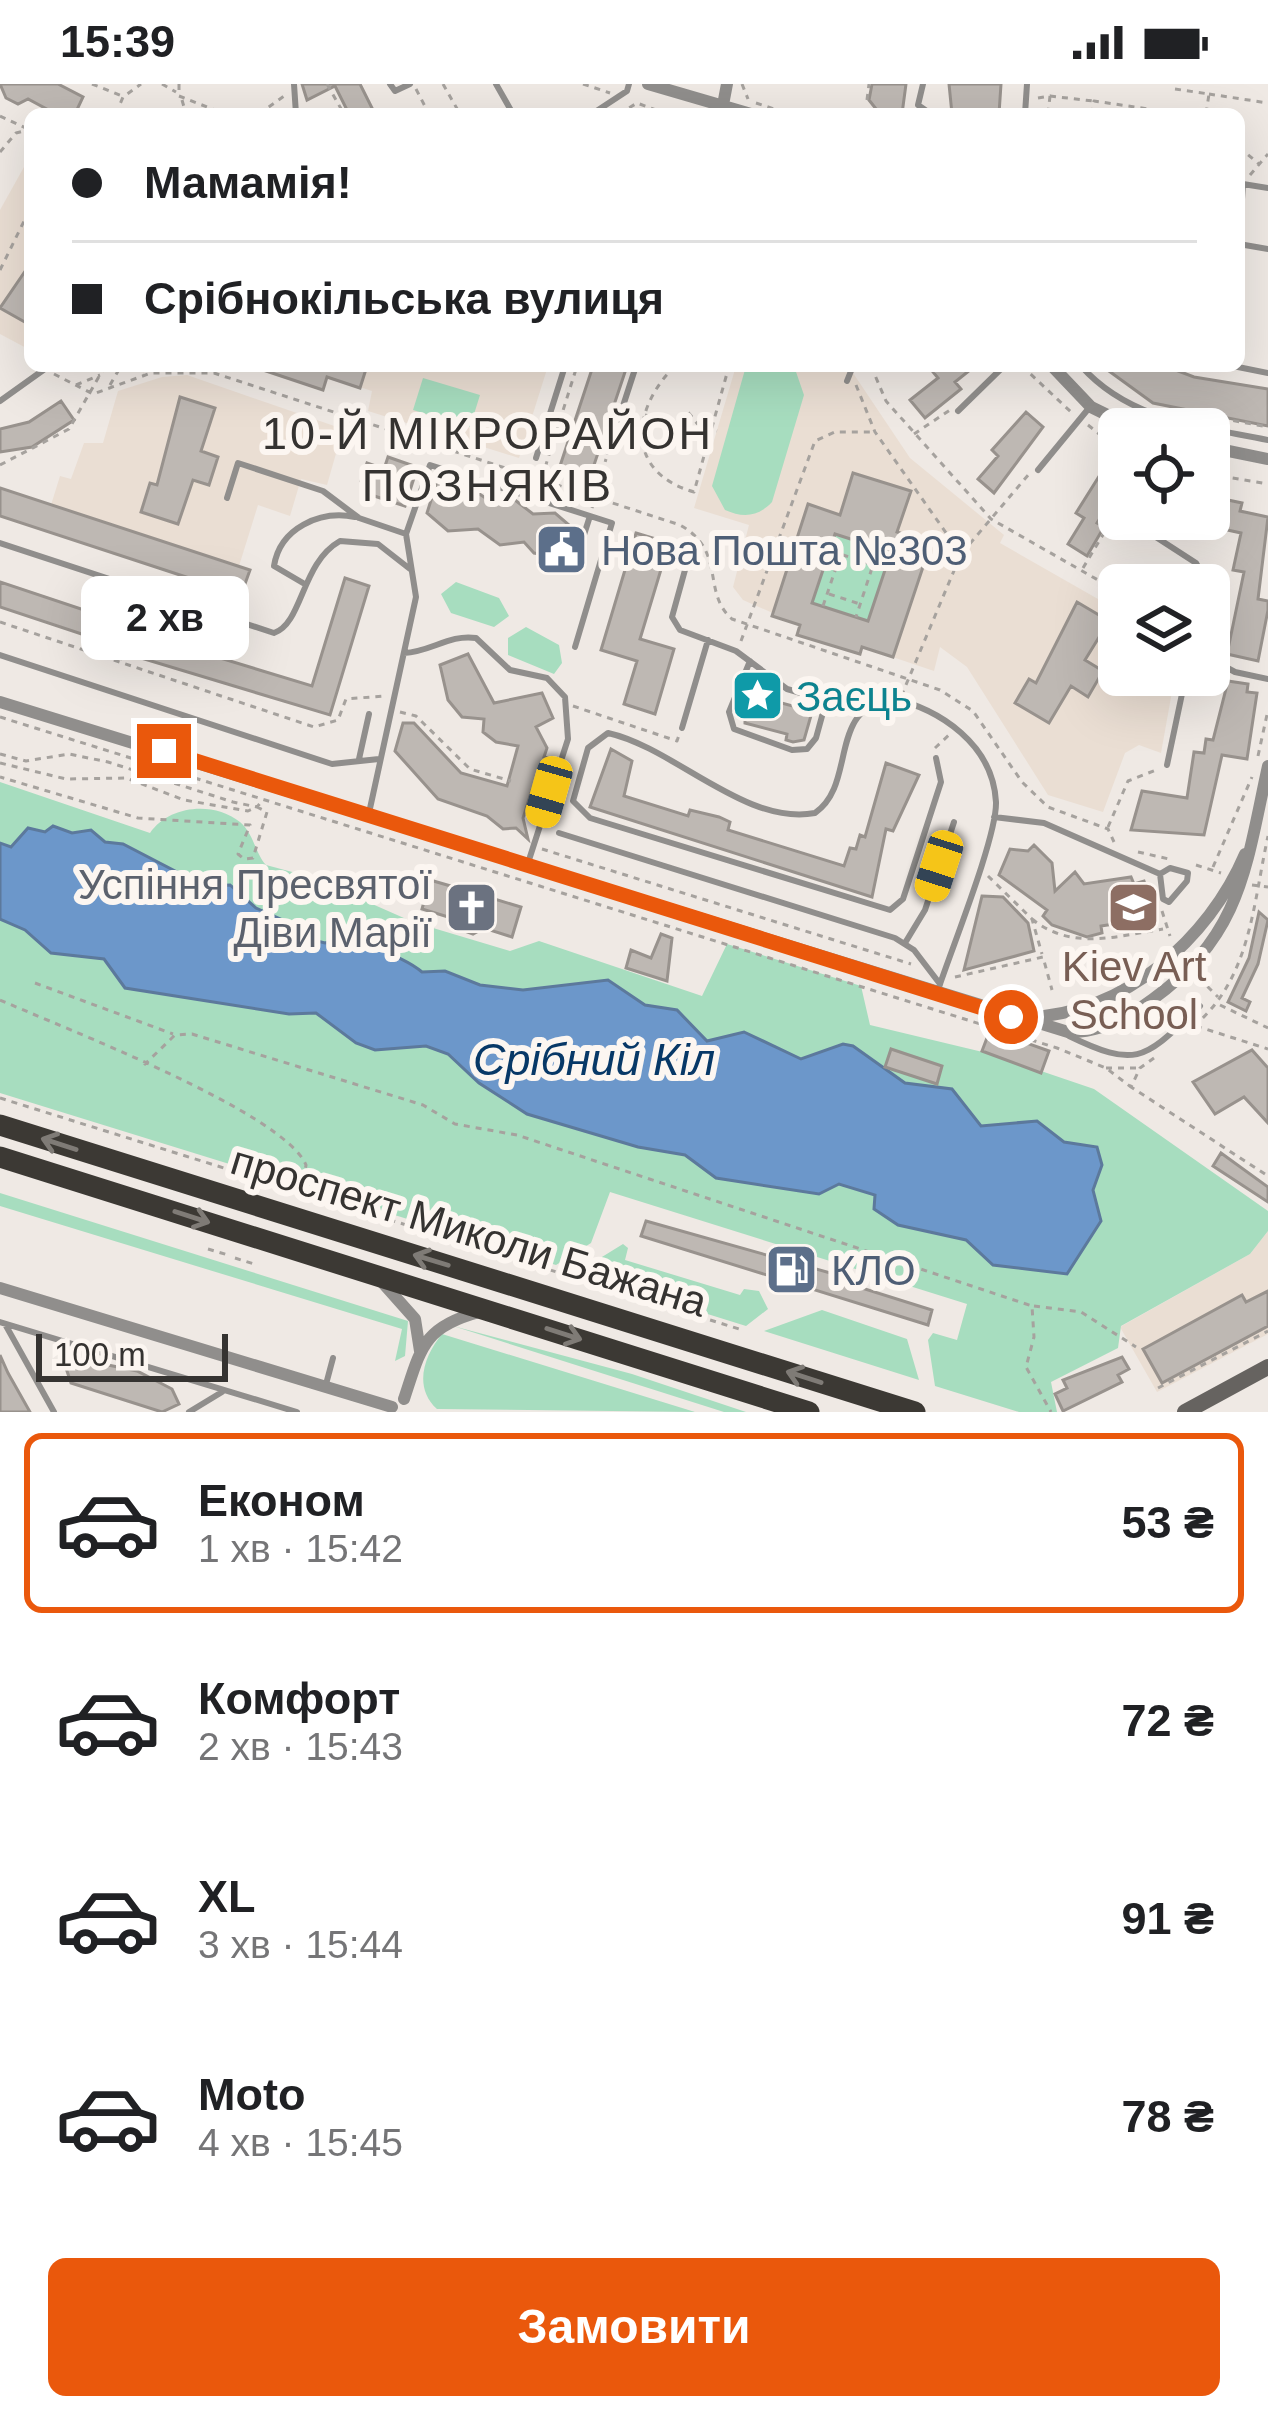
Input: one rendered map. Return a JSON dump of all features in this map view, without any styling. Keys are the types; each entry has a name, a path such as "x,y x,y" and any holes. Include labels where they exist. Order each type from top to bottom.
{"highway":[{"name":"проспект Миколи Бажана","path":"0,1125 915,1412"},
{"name":"проспект Миколи Бажана","path":"0,1157 808,1412"}],"main road":[{"path":"1185,1412 1268,1367"}],"street":[{"path":"648,84 715,108"},
{"path":"1058,372 1098,410"},
{"path":"1230,451 1268,459"},
{"path":"0,702 938,989 1060,1032 1086,1031 1119,1019 1198,962 1239,897 1268,766"},
{"path":"1011,1017 1080,1010 1159,967 1193,934 1232,879 1253,831"},
{"path":"377,1277 416,1319 419,1351"},
{"path":"0,1288 400,1408 419,1351 439,1327 488,1310"}],"lane":[{"path":"391,84 395,92 412,84"},
{"path":"601,108 627,91 629,84"},
{"path":"1027,108 1028,84"},
{"path":"0,401 42,372"},
{"path":"536,458 563,372"},
{"path":"608,452 634,372"},
{"path":"850,379 852,372"},
{"path":"958,411 998,372"},
{"path":"1086,372 1100,388 1159,418 1268,440"},
{"path":"1038,470 1091,407"},
{"path":"226,498 238,464 323,491 358,518"},
{"path":"369,813 416,597 406,534 430,465 612,523 575,647"},
{"path":"303,583 274,566 285,542 323,515 358,518 406,534"},
{"path":"573,569 590,516"},
{"path":"0,543 274,633 286,627 303,583 328,548 352,538 379,544 412,571"},
{"path":"1160,540 1197,564"},
{"path":"685,570 673,623 736,652 787,689 827,698 901,700 944,719 978,750 993,788 994,817 938,989"},
{"path":"404,653 421,652 452,638 476,638 510,670 554,683 567,705 568,739 528,863"},
{"path":"682,728 708,640"},
{"path":"0,655 332,764 381,760"},
{"path":"750,661 729,712 734,729 747,736 806,749 816,738 827,698"},
{"path":"1230,669 1268,679"},
{"path":"1167,765 1182,696"},
{"path":"890,698 871,706 852,726 840,752 838,790 815,813 789,812 727,793 671,756 616,735 600,735 588,748 573,794 575,808 590,818 890,910 903,899 941,782 936,758"},
{"path":"359,759 369,715"},
{"path":"994,817 1044,824 1160,874 1173,868 1189,876 1169,902 1164,901 1160,874"},
{"path":"905,944 925,910 954,822"},
{"path":"560,833 905,944 929,969 938,989"},
{"path":"1060,1032 1117,1059 1137,1056 1200,1006"},
{"path":"3,1323 297,1412"},
{"path":"3,1323 53,1412"},
{"path":"325,1388 334,1358"},
{"path":"189,1412 224,1390"}],"path":[{"path":"92,84 123,97"},
{"path":"118,108 123,97 141,84"},
{"path":"162,84 210,108"},
{"path":"179,84 184,108"},
{"path":"742,84 749,100 772,108"},
{"path":"866,100 869,84"},
{"path":"267,108 294,87"},
{"path":"1175,89 1268,103"},
{"path":"1207,108 1209,94"},
{"path":"1030,99 1050,97 1141,108"},
{"path":"1049,108 1050,97"},
{"path":"1093,108 1094,101"},
{"path":"0,152 16,133 24,131"},
{"path":"1245,151 1259,164"},
{"path":"1245,182 1268,154"},
{"path":"0,270 24,221"},
{"path":"55,372 93,394"},
{"path":"108,387 117,372"},
{"path":"93,394 152,372"},
{"path":"188,372 226,377 690,531 711,559 722,610 747,626 810,642 908,677 973,711 1022,782 1048,806 1108,829"},
{"path":"535,499 575,372"},
{"path":"669,372 656,384 642,414 643,439 659,473 693,492 728,372"},
{"path":"874,372 886,401 913,435 991,519 1098,580"},
{"path":"1028,372 1098,434"},
{"path":"76,385 102,374"},
{"path":"0,465 61,436 102,374"},
{"path":"850,379 875,432 961,554"},
{"path":"913,435 945,409 958,411"},
{"path":"672,423 688,412 700,427 714,430"},
{"path":"642,414 672,423"},
{"path":"1230,420 1268,427"},
{"path":"672,423 672,432 683,441 700,427"},
{"path":"736,652 815,441 835,433 875,432"},
{"path":"590,516 608,452"},
{"path":"530,478 536,458"},
{"path":"901,700 961,554 1022,477 1038,470"},
{"path":"1230,478 1268,484"},
{"path":"1082,570 1100,540"},
{"path":"832,551 873,565 856,617"},
{"path":"823,606 841,554"},
{"path":"119,662 142,591"},
{"path":"827,594 860,604"},
{"path":"0,622 314,727 338,720 346,698 381,696"},
{"path":"395,695 400,697 397,711 416,716 470,769 511,781"},
{"path":"567,705 677,741"},
{"path":"1194,865 1213,869 1246,799 1268,710"},
{"path":"0,716 891,994 1106,1068 1268,1176"},
{"path":"671,756 682,728"},
{"path":"936,746 949,735"},
{"path":"0,754 26,761 69,754 108,762 257,807 267,812 264,831 253,858 244,860 238,854 250,825 138,818 0,776"},
{"path":"0,763 66,779 126,778 184,800 248,811 264,799"},
{"path":"1116,848 1108,829 1128,782 1167,765"},
{"path":"1184,1035 1218,1004 1248,948 1268,836"},
{"path":"533,846 929,969"},
{"path":"1137,852 1176,861"},
{"path":"978,866 1032,919 1061,935 1114,939 1166,929"},
{"path":"1032,919 1052,989"},
{"path":"944,974 968,976 1042,957"},
{"path":"35,983 175,1035 192,1034 423,1105 454,1124 517,1135 1032,1306 1081,1312 1136,1346"},
{"path":"0,1000 220,1100 300,1150 306,1165 301,1196"},
{"path":"1218,1004 1268,1028"},
{"path":"1195,1025 1268,1049"},
{"path":"144,1065 175,1035"},
{"path":"1131,1087 1140,1068 1156,1057"},
{"path":"1106,1068 1140,1068"},
{"path":"0,1098 301,1196 740,1329"},
{"path":"208,1249 228,1256"},
{"path":"235,1258 254,1264"},
{"path":"1032,1306 1034,1336 1026,1367 1051,1412"},
{"path":"1158,1388 1268,1331"}],"shaded area":[{"path":"24,168 24,347 0,334 0,210"},
{"path":"269,372 546,372 519,458 368,411 372,391 328,377 323,389"},
{"path":"734,372 852,372 910,458 1004,535 1000,543 1098,599 1098,696 1171,696 1161,753 1139,745 1125,753 1103,812 1048,795 967,667 940,647 934,671 863,647 860,654 797,635 800,625 743,600 733,587 749,525 694,508"},
{"path":"187,375 343,429 327,485 301,479 290,516 258,505 239,566 51,505 60,476 71,479 84,443 103,443 118,391 162,377"},
{"path":"1268,1231 1268,1334 1157,1392 1120,1327 1250,1254"}],"green space":[{"path":"744,372 796,372 804,395 772,502 756,513 725,510 712,486"},
{"path":"423,378 480,395 470,427 413,410"},
{"path":"835,534 891,552 868,621 812,603"},
{"path":"456,582 499,598 509,616 494,627 451,613 441,594"},
{"path":"526,627 559,645 562,663 554,674 508,655 508,638"},
{"path":"0,782 150,833 180,812 218,811 245,827 266,865 311,877 413,922 510,951 539,941 702,996 727,944 861,986 870,1025 991,1054 1094,1089 1268,1211 1268,1231 1250,1254 1121,1326 1118,1348 1051,1382 1057,1412 1019,1412 935,1386 928,1340 933,1333 957,1340 967,1304 610,1192 591,1243 556,1265 0,1093"},
{"path":"0,1193 408,1321 405,1356 395,1361 402,1329 0,1206"},
{"path":"623,1244 628,1248 625,1260 740,1295 744,1289 759,1291 768,1309 746,1326 576,1273"},
{"path":"822,1310 907,1339 919,1380 764,1331"},
{"path":"453,1326 632,1374 746,1412 724,1412"},
{"path":"442,1334 695,1412 437,1409 423,1381 430,1352"}],"water":[{"name":"Срібний Кіл","path":"53,826 72,833 91,830 105,842 123,844 204,886 230,885 256,908 294,925 297,936 325,943 349,936 422,972 445,971 480,985 523,990 608,980 645,1005 677,1010 707,1041 744,1032 801,1059 843,1044 853,1046 905,1083 952,1089 981,1126 1037,1121 1064,1142 1097,1147 1102,1165 1093,1190 1101,1221 1067,1274 993,1265 966,1240 898,1225 874,1209 875,1195 839,1184 819,1194 716,1178 685,1155 638,1147 527,1114 479,1083 448,1054 426,1046 375,1050 356,1043 316,1013 289,1014 125,988 104,959 51,953 25,930 0,919 0,843 11,847 28,828 45,832"}],"building":[{"path":"0,84 58,84 83,97 78,108 45,108 28,99 18,104 6,98"},
{"path":"302,84 360,84 372,108 346,108 335,86 307,100"},
{"path":"872,84 906,84 903,108 875,108 869,100"},
{"path":"949,84 1001,84 999,108 951,108"},
{"path":"24,273 24,322 0,308"},
{"path":"269,372 365,372 360,388 327,377 323,390"},
{"path":"591,372 625,372 590,477 559,469"},
{"path":"933,372 968,372 955,382 961,389 925,418 910,400 938,378"},
{"path":"1110,372 1181,372 1268,389 1268,426 1230,418 1230,408 1153,403"},
{"path":"180,397 215,408 201,451 218,457 209,485 193,480 178,524 141,512 150,483 157,485"},
{"path":"61,401 74,420 32,447 0,452 0,429 29,422"},
{"path":"1026,412 1043,427 994,493 978,479 998,456 992,450"},
{"path":"388,457 411,465 407,476 414,478 405,506 365,493 369,483 361,481 367,463 384,469"},
{"path":"853,473 911,491 897,532 931,543 893,657 862,647 860,654 797,635 800,625 772,616 808,504 840,515","holes":["835,534 891,552 868,621 812,603"]},
{"path":"1098,478 1098,537 1087,556 1068,544 1084,518 1076,513"},
{"path":"437,481 463,483 487,499 515,500 533,514 555,513 576,531 570,549 551,556 534,553 524,542 500,545 478,529 448,531 427,513"},
{"path":"0,488 250,570 241,595 0,516"},
{"path":"1230,500 1242,503 1240,511 1268,517 1258,599 1268,601 1268,610 1258,661 1230,655 1244,572 1233,570 1241,533 1230,531"},
{"path":"636,533 669,543 640,639 674,649 655,714 624,704 637,661 601,650"},
{"path":"345,578 369,586 330,715 141,658 148,636 312,686"},
{"path":"0,582 129,625 121,647 0,607"},
{"path":"1077,602 1098,614 1098,639 1085,660 1098,668 1098,680 1088,697 1071,686 1049,723 1015,703 1029,679 1036,683"},
{"path":"468,654 494,703 542,693 553,718 536,727 547,748 544,757 552,759 548,771 540,768 523,818 528,839 516,828 503,829 487,816 438,799 395,751 403,723 414,723 461,773 507,786 518,746 496,742 483,732 484,719 462,717 448,700 440,665"},
{"path":"1230,681 1248,684 1247,692 1257,693 1247,759 1222,755 1204,835 1131,830 1142,791 1187,798 1194,752 1204,753 1206,739 1213,740 1224,696 1230,696"},
{"path":"745,693 796,707 798,701 814,705 804,740 786,740 787,734 745,723"},
{"path":"611,749 632,761 624,796 688,816 690,810 719,817 730,822 728,830 844,866 850,848 856,849 860,835 865,837 886,763 919,775 893,831 886,829 872,897 590,807"},
{"path":"1034,845 1052,863 1055,891 1075,872 1084,884 1131,877 1134,884 1144,881 1155,916 1128,927 1127,922 1101,926 1102,933 1087,937 1052,925 1043,916 1047,910 999,875 1010,849 1028,851"},
{"name":"Успіння Пресвятої Діви Марії","path":"430,880 468,891 476,886 487,890 491,898 521,907 512,937 484,928 473,934 462,930 458,920 422,909"},
{"path":"982,896 1003,897 1028,923 1034,951 964,970"},
{"path":"1259,912 1268,920 1258,964 1242,998 1250,1002 1246,1011 1228,1002 1249,958"},
{"path":"661,934 672,938 667,981 626,968 631,950 651,958"},
{"path":"990,1030 1049,1051 1041,1073 982,1051"},
{"path":"891,1049 942,1066 937,1084 885,1067"},
{"path":"1252,1050 1268,1068 1268,1123 1244,1097 1215,1114 1193,1082"},
{"path":"1221,1153 1268,1187 1268,1202 1213,1166"},
{"path":"646,1221 834,1274 833,1279 932,1310 928,1325 641,1236"},
{"path":"1268,1291 1268,1326 1162,1383 1143,1349 1242,1295 1246,1302"},
{"path":"0,1355 8,1373 30,1412 0,1412"},
{"path":"1122,1357 1129,1369 1118,1375 1122,1382 1063,1411 1055,1394 1067,1388 1063,1380"},
{"path":"79,1359 137,1371 172,1389 179,1404 162,1412 71,1383 66,1368"}],"place":[{"name":"Нова Пошта №303","path":"562,550"},
{"name":"Заєць","path":"757,696"},
{"name":"Kiev Art School","path":"1134,907"},
{"name":"Успіння Пресвятої Діви Марії","path":"471,908"},
{"name":"КЛО","path":"792,1270"}],"district":[{"name":"10-Й МІКРОРАЙОН ПОЗНЯКІВ","path":"488,459"}],"route":[{"path":"164,751 1011,1017"}]}
